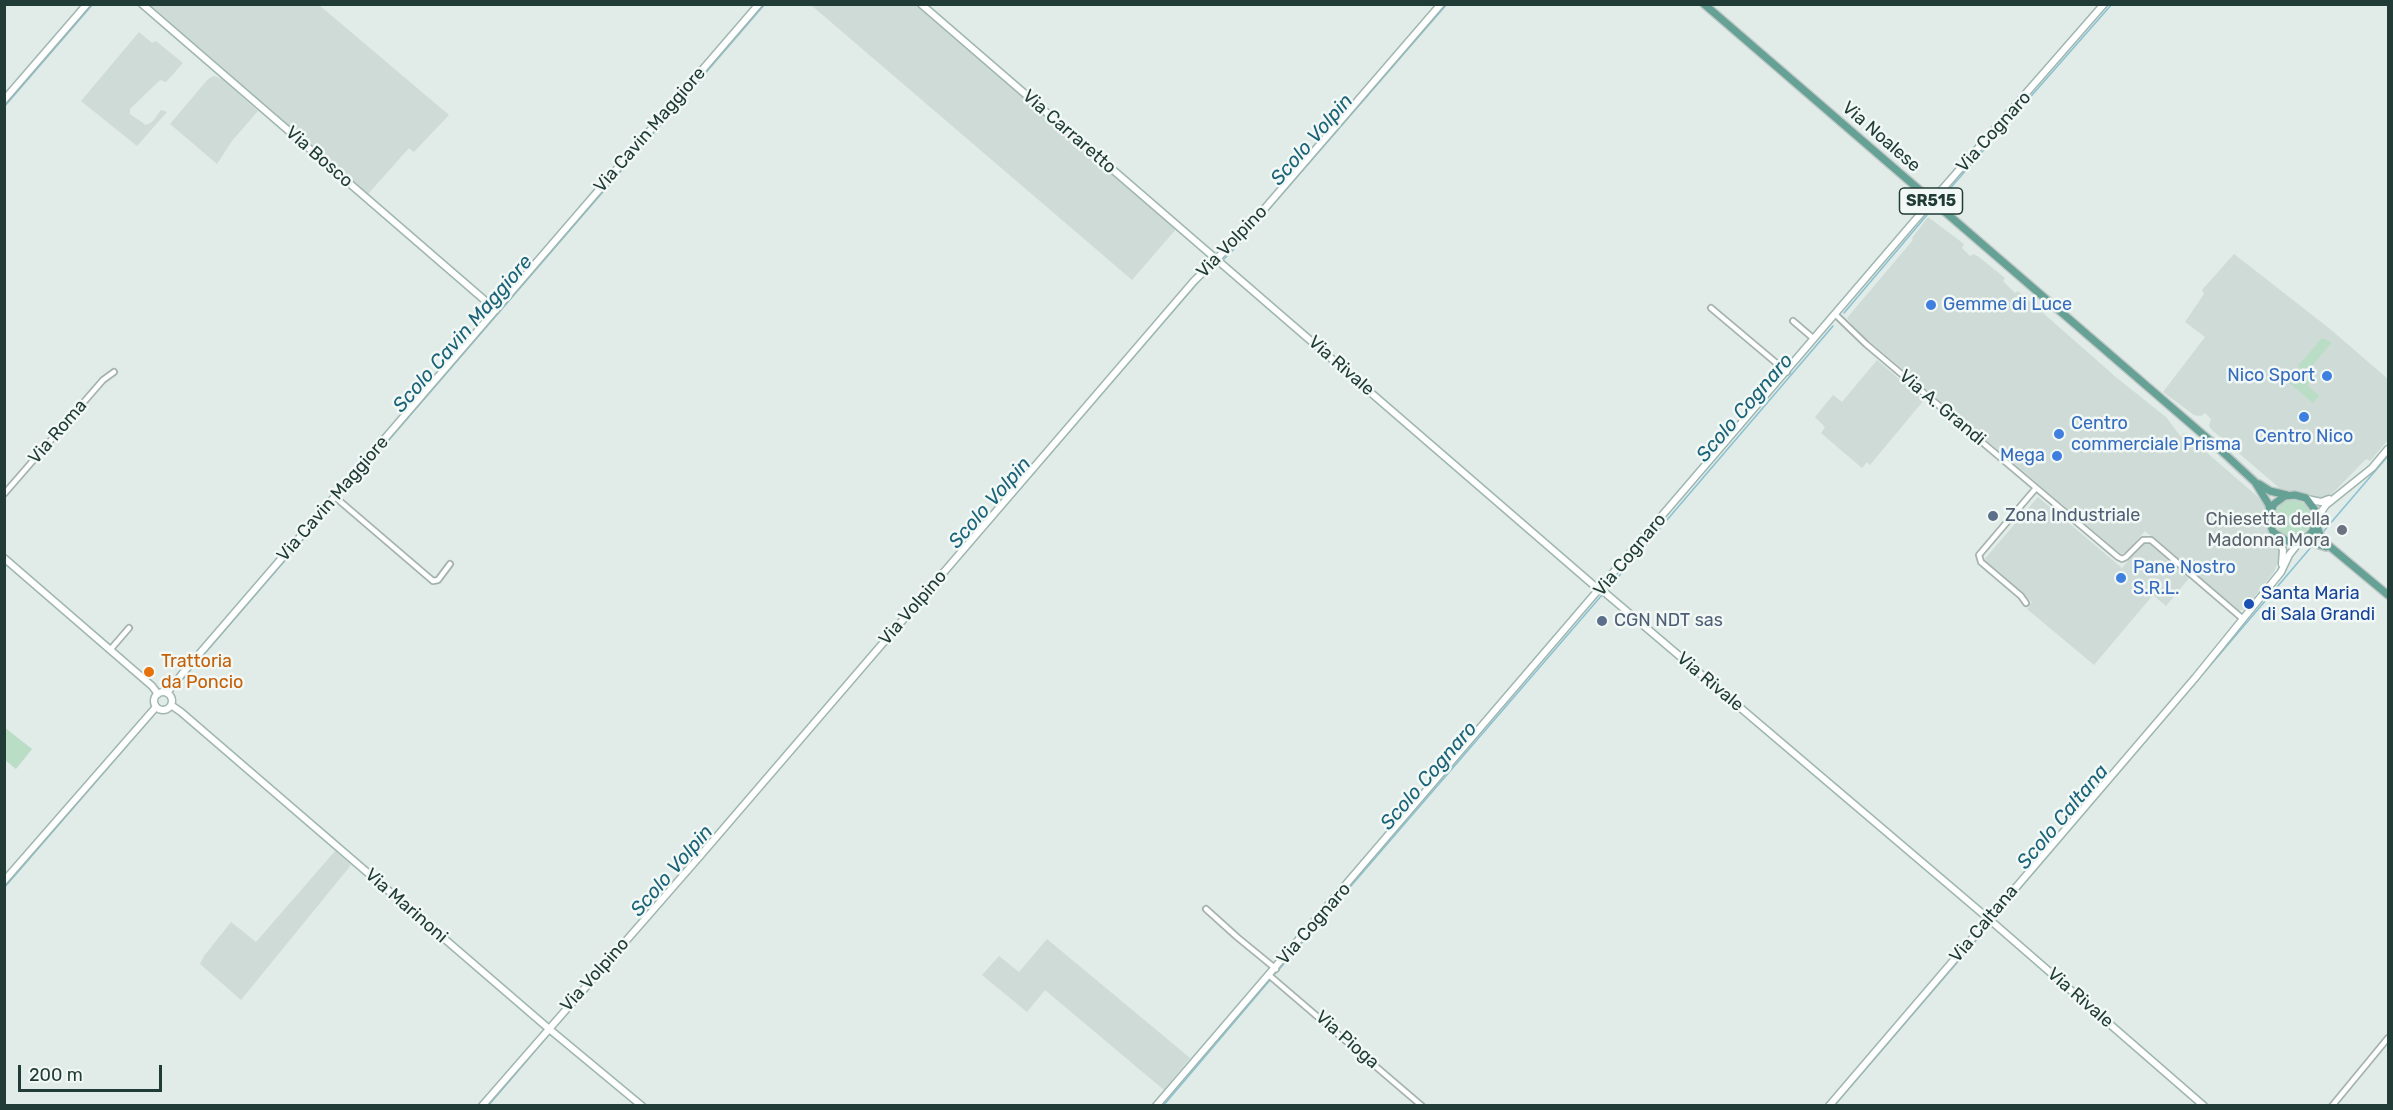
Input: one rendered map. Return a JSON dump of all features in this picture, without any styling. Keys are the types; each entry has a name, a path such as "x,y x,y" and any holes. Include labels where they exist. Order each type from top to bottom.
{"main road":[{"name":"Via Noalese","path":"1704,4 2214,444 2255,482 2280,495 2299,495 2307,499"},
{"name":"Via Noalese","path":"2255,482 2269,505 2271,526 2276,534"},
{"path":"2270,514 2277,501 2290,495"},
{"path":"2307,499 2314,508 2322,540 2388,594"},
{"path":"2302,540 2312,532 2316,522"},
{"path":"2276,534 2287,541 2302,540 2322,544 2337,553"}],"street":[{"path":"4,100 87,4"},
{"name":"Via Bosco","path":"142,4 496,310"},
{"name":"Via Cavin Maggiore","path":"167,693 338,499 496,310 759,4"},
{"name":"Via Carraretto","path":"921,4 1219,261"},
{"name":"Via Volpino","path":"483,1106 1194,281 1219,261 1247,230 1440,4"},
{"name":"Via Cognaro","path":"1156,1106 1270,976 1932,201 2104,4"},
{"name":"Via Rivale","path":"1219,261 2204,1106"},
{"path":"1711,308 1787,372"},
{"name":"Via A. Grandi","path":"1836,315 1866,344 2122,559 2143,540 2151,540 2243,619"},
{"path":"1793,321 1815,340"},
{"name":"Via Roma","path":"4,494 107,376 114,372"},
{"path":"2316,522 2326,505 2372,468 2388,449"},
{"path":"2026,603 1982,562 1979,555 2036,488"},
{"path":"2307,499 2321,502 2338,495"},
{"path":"338,499 433,581 438,580 450,564"},
{"name":"Via Caltana","path":"2276,534 2283,550 2282,565 2277,575"},
{"name":"Via Caltana","path":"1829,1106 1991,921 2243,619 2302,540"},
{"path":"4,558 152,686 158,694"},
{"path":"110,650 129,628"},
{"path":"156,707 164,710 171,705 171,699 167,693 158,694"},
{"path":"156,707 154,701 158,694"},
{"name":"Via Marinoni","path":"171,705 642,1106"},
{"path":"5,880 156,707"},
{"path":"1206,909 1275,969"},
{"name":"Via Pioga","path":"1270,976 1422,1106"},
{"path":"2332,1106 2388,1038"}],"shaded area":[{"path":"150,5 319,5 449,115 414,152 409,148 368,194"},
{"path":"811,5 915,5 1177,228 1132,280"},
{"path":"139,32 152,43 156,41 183,63 166,82 160,80 130,109 130,114 146,125 152,122 161,110 167,112 137,146 81,101"},
{"path":"214,76 222,79 258,111 232,141 217,164 170,124 208,79"},
{"path":"1928,217 1964,244 1962,248 1970,256 1973,254 1979,257 2005,278 2003,281 2015,293 2018,291 2117,378 2166,417 2181,437 2184,433 2265,503 2267,528 2277,543 2280,557 2274,572 2244,610 2237,610 2145,531 2126,552 2121,554 1855,329 1847,318 1913,240 1912,238"},
{"path":"2234,254 2330,329 2388,379 2388,440 2370,461 2366,459 2328,498 2321,500 2284,492 2212,430 2209,426 2211,419 2205,413 2201,416 2194,415 2163,392 2205,337 2185,322 2204,294 2202,290"},
{"path":"1877,360 1924,400 1870,465 1867,462 1862,468 1821,433 1825,427 1815,417 1833,395 1842,402"},
{"path":"2038,497 2122,568 2141,545 2147,543 2155,546 2190,577 2166,606 2153,595 2094,665 2027,609 2032,602 1983,561"},
{"path":"335,851 351,865 241,1000 200,964 204,956 231,922 256,942"},
{"path":"1047,939 1190,1058 1164,1090 1045,990 1027,1012 982,975 999,956 1019,972"}],"green space":[{"path":"2322,338 2332,342 2306,373 2298,366"},
{"path":"2296,369 2310,381 2307,385 2319,396 2313,403 2286,380"},
{"path":"2293,500 2306,505 2311,518 2306,531 2293,536 2280,531 2275,518 2280,505"},
{"path":"4,727 32,749 16,769 5,760"}],"waterway":[{"path":"4,107 93,4"},
{"name":"Scolo Cavin Maggiore","path":"181,681 765,4"},
{"name":"Scolo Volpin","path":"1222,261 1447,4"},
{"name":"Scolo Cognaro","path":"1939,201 2112,4"},
{"name":"Scolo Cognaro","path":"1844,313 1927,215"},
{"name":"Scolo Volpin","path":"1210,270 1218,264"},
{"name":"Scolo Volpin","path":"851,685 1206,273"},
{"name":"Scolo Cognaro","path":"1607,590 1833,326"},
{"name":"Scolo Caltana","path":"2323,532 2388,456"},
{"name":"Scolo Caltana","path":"1994,919 2312,546"},
{"name":"Scolo Cognaro","path":"1275,974 1602,595"},
{"name":"Scolo Cavin Maggiore","path":"4,888 151,718"},
{"name":"Scolo Caltana","path":"1834,1106 1991,923"},
{"name":"Scolo Volpin","path":"558,1024 601,975"},
{"name":"Scolo Cognaro","path":"1163,1106 1270,980"},
{"name":"Scolo Volpin","path":"488,1106 547,1037"}],"place":[{"name":"Gemme di Luce","path":"1931,305"},
{"name":"Nico Sport","path":"2327,376"},
{"name":"Centro Nico","path":"2304,417"},
{"name":"Centro commerciale Prisma","path":"2059,434"},
{"name":"Mega","path":"2057,456"},
{"name":"Zona Industriale","path":"1993,516"},
{"name":"Chiesetta della Madonna Mora","path":"2342,530"},
{"name":"Pane Nostro S.R.L.","path":"2121,578"},
{"name":"Santa Maria di Sala Grandi","path":"2249,604"},
{"name":"CGN NDT sas","path":"1602,621"},
{"name":"Trattoria da Poncio","path":"149,672"}]}
